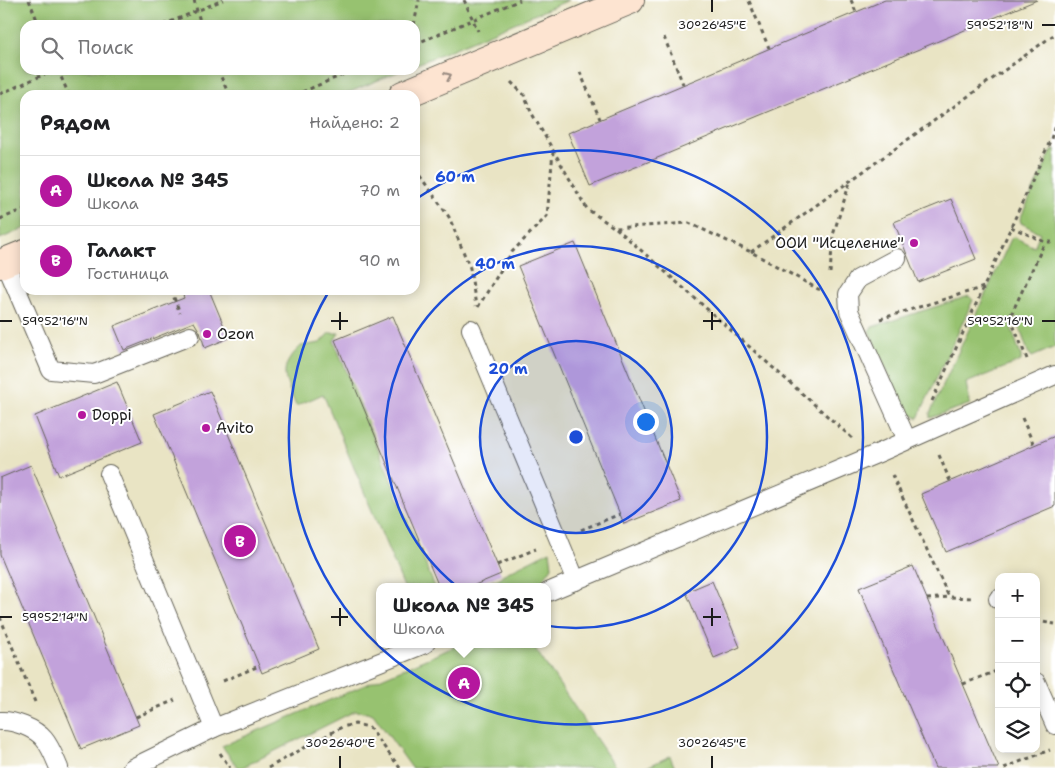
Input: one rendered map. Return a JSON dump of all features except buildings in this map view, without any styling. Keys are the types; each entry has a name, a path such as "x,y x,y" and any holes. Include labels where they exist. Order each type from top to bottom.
{"street":[{"path":"415,90 630,0"}],"lane":[{"path":"897,258 858,279 848,294 849,311 907,440"},
{"path":"10,260 20,287"},
{"path":"23,295 51,370 94,374 190,336"},
{"path":"471,329 576,581"},
{"path":"551,591 876,454 1055,375"},
{"path":"109,474 214,728"},
{"path":"132,768 214,728 415,648"},
{"path":"1040,691 1055,725"},
{"path":"0,721 7,720 26,726 44,738 59,768"}],"path":[{"path":"29,0 37,20"},
{"path":"194,0 200,20"},
{"path":"175,20 223,0"},
{"path":"415,20 420,0"},
{"path":"464,0 473,20"},
{"path":"420,42 520,0"},
{"path":"851,0 856,12"},
{"path":"750,1 769,48"},
{"path":"751,252 1055,34"},
{"path":"664,37 683,84"},
{"path":"580,72 600,119"},
{"path":"0,94 43,75"},
{"path":"60,75 67,90"},
{"path":"220,75 227,90"},
{"path":"307,90 342,75"},
{"path":"524,95 531,112 587,209 615,228 876,454 950,597"},
{"path":"950,481 924,418 1053,140 1055,125"},
{"path":"420,176 449,217 470,268 476,310 512,252 547,216 553,151"},
{"path":"829,291 833,235 850,181"},
{"path":"0,219 20,211"},
{"path":"615,228 689,223 751,252 818,289 848,294"},
{"path":"1011,227 1045,242 1055,242"},
{"path":"1036,383 1010,317 1045,242"},
{"path":"856,326 984,287"},
{"path":"606,520 620,514"},
{"path":"497,565 512,559"},
{"path":"927,599 950,597 995,599"},
{"path":"0,617 42,721 44,738"},
{"path":"1040,622 1055,624"},
{"path":"249,670 259,666"},
{"path":"963,684 995,672"},
{"path":"136,717 146,712"},
{"path":"268,768 342,727 355,724 369,727 400,768"},
{"path":"1004,768 1055,748"}],"green space":[{"path":"0,0 569,0 420,63 420,20 20,20 20,75 390,75 355,90 20,90 20,230 0,239"},
{"path":"1055,149 1055,347 1032,357 1028,352 1016,317 1009,321 1021,361 966,383 970,404 930,418 930,413 1011,239 1013,237 1016,238 1034,247 1040,233 1021,223 1020,219 1051,152"},
{"path":"969,296 973,300 918,418 907,413 903,408 869,331 872,327"},
{"path":"329,333 339,333 334,341 433,583 402,583 323,394 296,406 286,381 285,374 288,361 301,346 320,343"},
{"path":"550,551 552,567 539,583 488,583 502,577 502,575"},
{"path":"452,648 535,648 616,768 412,768 373,714 355,711 241,768 238,768 222,746"},
{"path":"670,756 675,768 645,768"}],"place":[{"name":"ООИ \"Исцеление\"","path":"914,243"},
{"name":"Ozon","path":"207,334"},
{"name":"Doppi","path":"82,415"},
{"name":"Avito","path":"206,428"},
{"name":"Галакт","path":"240,541"},
{"name":"Школа № 345","path":"464,683"}]}
